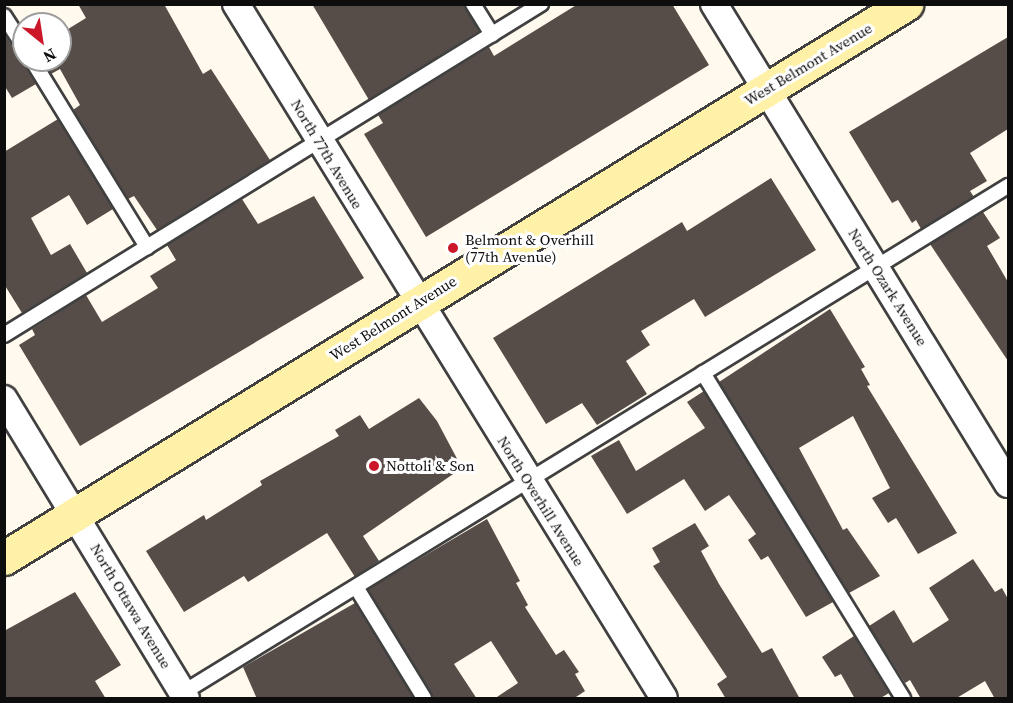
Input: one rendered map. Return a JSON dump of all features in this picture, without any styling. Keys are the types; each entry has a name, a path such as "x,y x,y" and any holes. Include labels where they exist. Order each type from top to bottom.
{"main road":[{"name":"West Belmont Avenue","path":"4,558 906,4"}],"street":[{"name":"North 77th Avenue","path":"237,4 418,303"},
{"name":"North Ozark Avenue","path":"714,4 1008,484"},
{"name":"North Overhill Avenue","path":"418,303 664,699"},
{"name":"North Ottawa Avenue","path":"4,399 75,514 181,697"}],"lane":[{"path":"473,4 492,35"},
{"path":"4,334 541,4"},
{"path":"4,16 12,29"},
{"path":"39,72 147,247"},
{"path":"181,697 356,586 1008,186"},
{"path":"703,374 903,699"},
{"path":"356,586 424,699"}],"building":[{"path":"78,4 164,4 203,74 211,69 270,160 157,230 134,196 128,199 73,110 80,105 62,72 72,72 72,27 86,18"},
{"path":"312,4 463,4 479,31 369,100"},
{"path":"578,4 672,4 709,65 426,237 364,134 383,123 378,115 489,47 494,56"},
{"path":"4,33 12,46 12,72 28,72 36,84 12,98 4,85"},
{"path":"1008,37 1008,129 970,153 987,181 970,191 974,197 921,229 916,220 912,223 898,200 892,203 849,132"},
{"path":"58,119 113,209 87,225 69,195 31,218 51,255 70,244 87,273 22,313 4,284 4,152"},
{"path":"771,178 816,250 705,317 694,299 641,331 650,345 626,361 647,394 597,425 582,403 546,424 493,338 682,222 687,231"},
{"path":"314,196 364,278 80,446 19,345 35,335 32,329 86,295 102,322 158,288 150,276 176,260 167,245 242,199 258,224"},
{"path":"983,212 1000,238 987,246 1008,282 1008,361 930,244"},
{"path":"830,309 865,367 861,369 870,385 867,386 957,533 918,554 896,518 888,523 872,498 890,488 853,416 799,448 843,530 847,528 880,576 849,593 719,382"},
{"path":"704,391 833,602 806,617 768,556 761,560 748,540 756,534 729,495 705,511 684,479 627,514 591,456 619,440 636,471 705,428 687,402"},
{"path":"419,398 437,421 462,468 363,536 379,561 355,577 327,533 248,582 244,576 184,612 146,551 204,515 206,520 262,485 260,481 339,436 335,430 360,415 369,429"},
{"path":"487,519 520,581 516,583 528,605 525,607 556,655 564,650 579,672 575,674 585,691 573,699 494,699 518,683 491,641 454,664 477,699 433,699 368,589"},
{"path":"695,523 709,546 701,551 719,584 762,653 772,648 800,699 726,699 717,684 727,677 653,566 660,562 652,548"},
{"path":"973,559 995,592 1002,588 1008,599 1008,699 995,699 985,681 955,699 921,699 910,680 905,683 869,626 894,610 913,643 949,620 929,588"},
{"path":"75,592 121,665 95,681 106,699 4,699 4,631"},
{"path":"355,603 414,699 257,699 243,667"},
{"path":"854,636 889,693 879,699 855,699 841,674 835,677 822,657"}],"place":[{"name":"Belmont & Overhill (77th Avenue)","path":"453,248"},
{"name":"Nottoli & Son","path":"374,466"}]}
